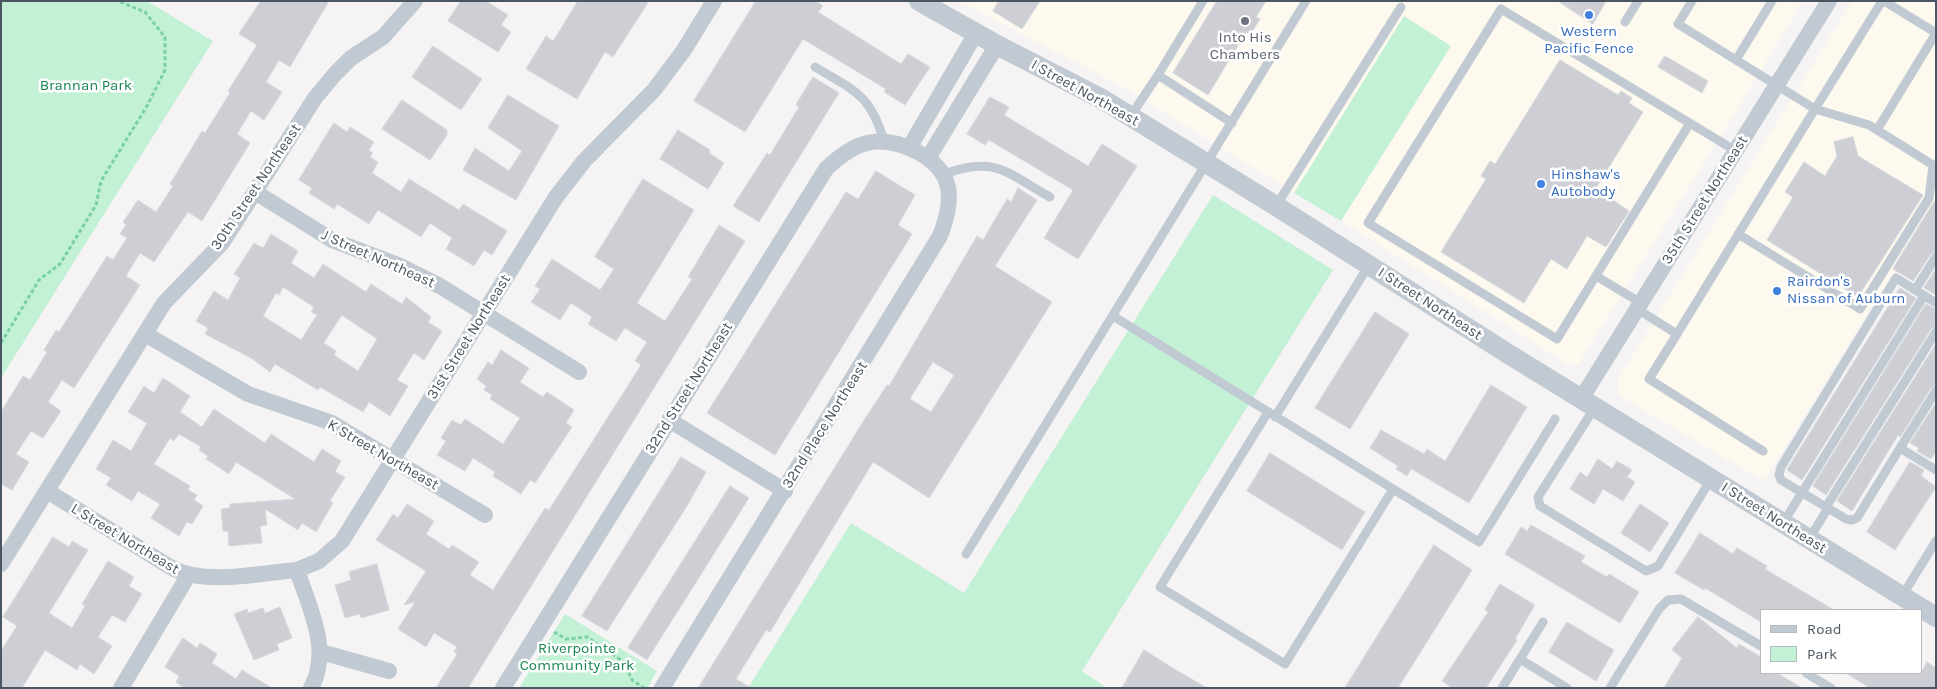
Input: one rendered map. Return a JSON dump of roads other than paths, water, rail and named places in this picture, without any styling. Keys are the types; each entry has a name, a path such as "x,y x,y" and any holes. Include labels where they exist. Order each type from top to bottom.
{"street":[{"name":"30th Street Northeast","path":"1,564 164,303 222,242 315,98 351,58 383,37 415,1"},
{"name":"31st Street Northeast","path":"297,570 319,561 338,546 539,224 572,176 654,90 684,50 714,1"},
{"name":"I Street Northeast","path":"919,1 976,34 1077,85 1207,163 1588,403 1936,617"},
{"name":"35th Street Northeast","path":"1588,403 1639,306 1829,1"},
{"path":"910,148 976,34"},
{"path":"944,174 928,158 997,45"},
{"name":"32nd Street Northeast","path":"503,688 826,169 834,161 863,143 897,142 928,158"},
{"name":"32nd Place Northeast","path":"662,688 940,236 946,221 949,201 948,187 944,174"},
{"name":"J Street Northeast","path":"255,192 332,240 414,272 579,372"},
{"name":"K Street Northeast","path":"145,334 248,394 332,423 485,516"},
{"path":"670,420 784,491"},
{"name":"L Street Northeast","path":"47,491 188,576 230,576 297,570"},
{"path":"297,570 321,652 319,670 311,688"},
{"path":"121,688 188,576"},
{"path":"321,652 389,671"}],"lane":[{"path":"1130,117 1203,1"},
{"path":"966,554 1306,1"},
{"path":"1625,22 1638,1"},
{"path":"1692,1 1678,24 1815,109 1869,125 1934,165 1930,198 1860,308 1738,234"},
{"path":"1736,60 1772,1"},
{"path":"1763,451 1648,380 1883,1 1936,33 1877,130"},
{"path":"1276,206 1401,8"},
{"path":"1690,123 1557,339 1368,223 1501,9 1690,123 1736,151"},
{"path":"815,67 864,98 878,120 884,141"},
{"path":"1158,75 1232,123"},
{"path":"944,174 964,167 988,165 999,168 1050,197"},
{"path":"1915,290 1936,257"},
{"path":"1369,265 1160,587 1285,664 1393,489"},
{"path":"1596,276 1677,334"},
{"path":"1936,303 1896,278 1780,467 1779,475 1781,480 1846,519 1852,520 1857,518 1936,391"},
{"path":"1783,523 1924,296"},
{"path":"1113,316 1479,542 1555,419"},
{"path":"1809,539 1936,332"},
{"path":"1588,403 1538,497 1540,506 1646,571 1658,566 1711,479"},
{"path":"1900,448 1935,468"},
{"path":"1902,596 1936,541"},
{"path":"1610,688 1659,609 1668,600 1681,599 1760,645"},
{"path":"1502,688 1542,622"},
{"path":"1520,659 1567,688"},
{"path":"1808,674 1831,688"}],"place":[{"name":"Western Pacific Fence","path":"1589,15"},
{"name":"Into His Chambers","path":"1245,21"},
{"name":"Hinshaw's Autobody","path":"1541,184"},
{"name":"Rairdon's Nissan of Auburn","path":"1777,291"}],"park label":[{"name":"Brannan Park","path":"86,86"},
{"name":"Riverpointe Community Park","path":"577,658"}]}
